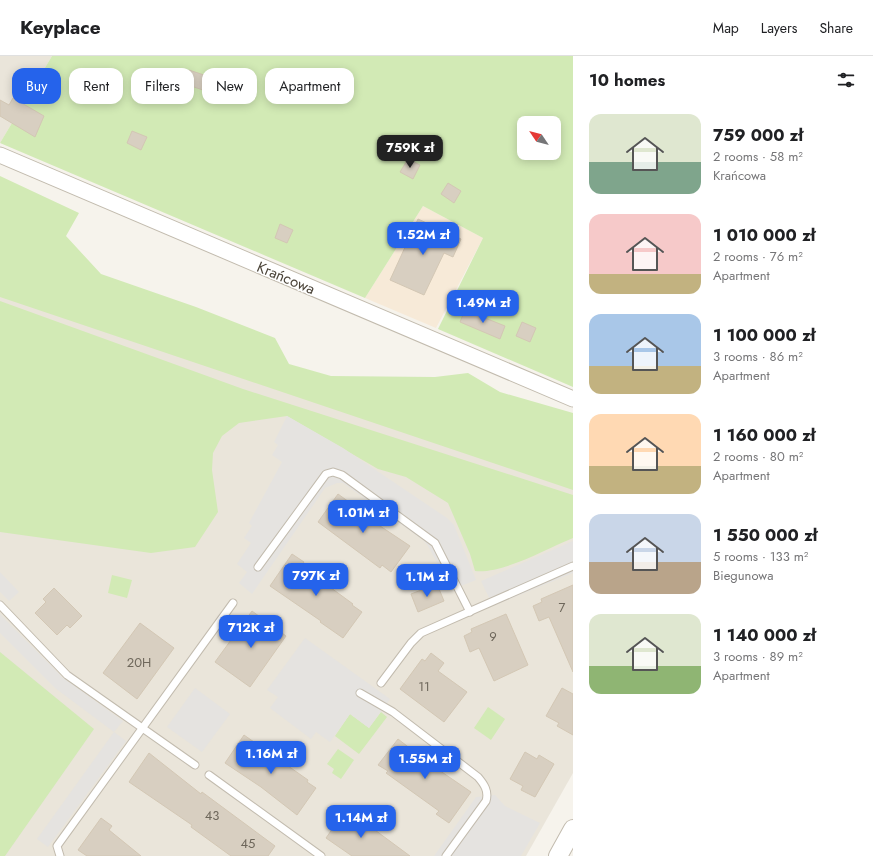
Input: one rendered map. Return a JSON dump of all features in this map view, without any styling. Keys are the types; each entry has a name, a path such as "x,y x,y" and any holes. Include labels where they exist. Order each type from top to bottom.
{"street":[{"name":"Krańcowa","path":"0,155 573,399"},
{"path":"558,856 573,829"}],"lane":[{"path":"258,567 326,474 333,472 342,474 435,543 470,612"},
{"path":"381,682 411,643 421,633 573,566"},
{"path":"60,856 57,846 234,603"},
{"path":"0,605 67,676 195,765"},
{"path":"360,694 393,712 484,783 487,796 486,800 446,856"},
{"path":"209,774 320,856"}],"shaded area":[{"path":"0,56 52,56 45,68 12,68 12,104 23,104 0,143"},
{"path":"423,206 483,238 436,328 365,298"},
{"path":"0,296 573,489 573,773 526,856 0,856"},
{"path":"287,416 343,448 447,518 454,525 476,580 451,590 428,546 423,540 343,483 337,483 325,488 252,594 239,583 247,572 237,564 251,543 244,538 252,526 249,523 282,462 272,455 278,445 274,442"},
{"path":"573,541 573,573 493,606 481,581"},
{"path":"0,572 19,592 9,601 0,592"},
{"path":"0,614 62,677 123,721 114,732 55,688 0,633"},
{"path":"305,638 390,699 369,728 350,714 330,742 316,732 311,739 270,708 278,697 267,690"},
{"path":"195,688 230,714 202,752 167,727"},
{"path":"114,732 126,741 48,847 37,839"},
{"path":"495,795 505,806 540,823 521,856 434,856 476,797"}],"green space":[{"path":"52,56 573,56 573,387 438,329 483,238 423,206 365,298 0,143 23,104 61,104 61,68 45,68"},
{"path":"0,176 79,213 66,236 101,274 196,307 275,338 289,364 331,376 435,377 468,373 500,392 573,413 573,490 0,297"},
{"path":"0,301 243,389 573,495 573,538 511,565 486,571 475,571 470,554 448,503 406,477 378,469 287,416 239,423 222,436 213,453 212,470 218,512 195,547 151,553 0,532"},
{"path":"112,575 132,580 127,598 108,593"},
{"path":"0,652 94,729 5,856 0,856"},
{"path":"488,707 505,719 491,740 474,728"},
{"path":"381,712 387,717 359,754 335,736 350,714 369,728"},
{"path":"338,749 354,760 341,779 332,773 334,769 327,764"}],"building":[{"path":"194,72 202,74 202,90 194,87"},
{"path":"0,100 9,105 12,100 12,104 23,104 44,116 35,137 0,116"},
{"path":"132,131 147,137 141,150 127,143"},
{"path":"408,159 420,165 413,179 400,172"},
{"path":"448,183 461,191 454,203 441,194"},
{"path":"418,219 461,239 453,257 444,253 424,295 390,280"},
{"path":"280,224 293,230 287,243 275,238"},
{"path":"465,310 505,326 500,339 460,322"},
{"path":"522,322 536,328 530,342 516,336"},
{"path":"338,494 360,510 359,512 410,546 391,572 382,565 380,568 318,522"},
{"path":"292,554 304,562 301,566 362,612 343,638 270,586"},
{"path":"437,584 444,601 418,612 411,594"},
{"path":"573,585 573,672 549,617 539,621 533,606 542,602 541,599"},
{"path":"54,588 82,616 70,628 67,625 57,635 35,613 46,602 43,599"},
{"path":"252,611 286,636 250,687 215,662"},
{"path":"506,614 528,665 494,681 479,648 470,652 464,636 472,632 471,629"},
{"path":"140,623 174,648 137,699 103,673"},
{"path":"431,653 444,663 438,671 467,692 444,722 400,689 422,659 425,661"},
{"path":"562,688 573,694 573,735 557,726 559,723 546,716"},
{"path":"244,735 308,780 307,782 316,788 297,815 261,787 225,763"},
{"path":"398,739 433,766 471,792 449,823 436,814 439,811 386,773 388,771 378,765"},
{"path":"525,752 537,759 539,755 554,764 535,797 521,790 523,786 510,779"},
{"path":"149,753 201,794 202,792 275,846 268,856 231,856 191,827 192,825 129,782"},
{"path":"345,811 354,818 356,816 410,856 352,856 326,838"},
{"path":"101,818 112,826 109,830 141,856 87,856 78,850"}]}
